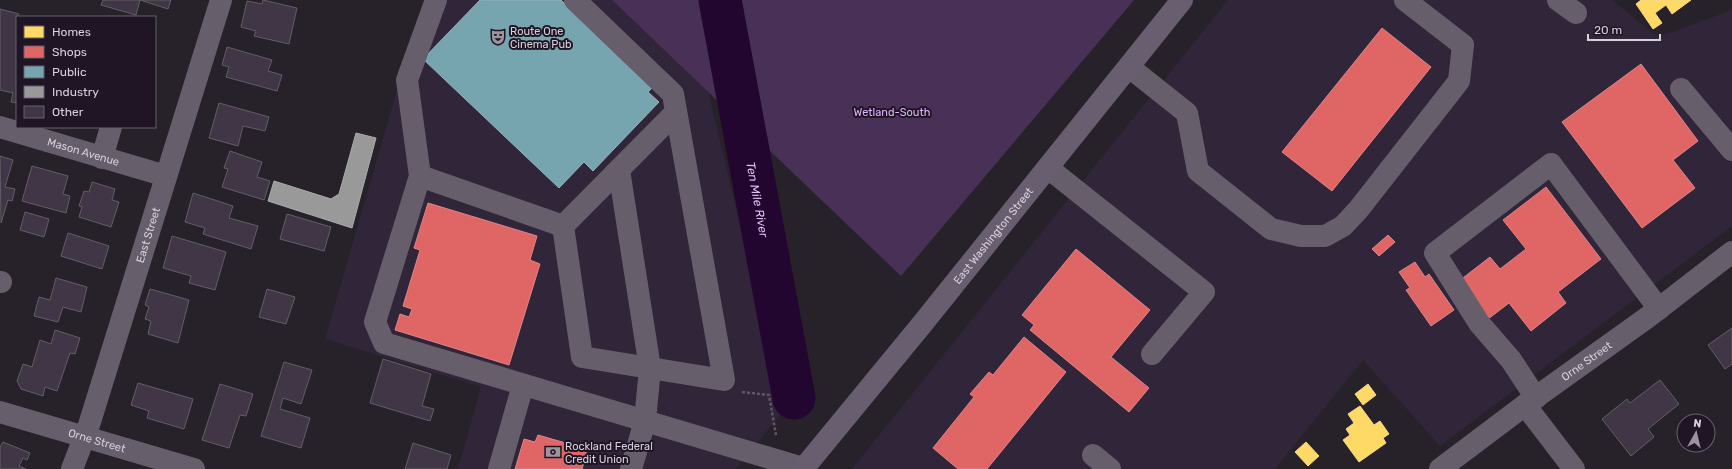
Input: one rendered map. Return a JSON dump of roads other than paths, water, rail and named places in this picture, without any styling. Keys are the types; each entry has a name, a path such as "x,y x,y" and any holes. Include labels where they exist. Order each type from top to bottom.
{"main road":[{"name":"East Washington Street","path":"803,469 1048,168 1182,0"}],"street":[{"name":"East Street","path":"72,469 89,425 221,0"},
{"path":"436,0 407,80 420,176 375,322 384,343 803,469"},
{"path":"563,226 582,357 724,380 673,94 575,0"},
{"path":"1129,67 1187,113 1198,171 1271,229 1301,236 1325,236 1343,226 1358,210 1459,81 1464,45 1405,0"},
{"path":"1558,0 1576,13"},
{"path":"1681,89 1732,150"},
{"path":"563,226 676,112"},
{"name":"Mason Avenue","path":"0,127 166,176"},
{"path":"102,158 111,128"},
{"path":"1574,469 1530,401 1511,360 1479,323 1435,253 1550,164 1659,309"},
{"path":"1048,168 1204,292 1152,354"},
{"path":"619,170 650,368 645,421 631,469"},
{"path":"420,176 563,226"},
{"name":"Orne Street","path":"1440,469 1530,401 1659,309 1732,252"},
{"path":"499,469 523,384"},
{"name":"Orne Street","path":"0,412 194,469"},
{"path":"1093,455 1110,469"}],"waterway":[{"name":"Ten Mile River","path":"720,0 794,398"}],"place":[{"name":"Route One Cinema Pub","path":"498,37"},
{"name":"Rockland Federal Credit Union","path":"553,452"}],"park label":[{"name":"Wetland-South","path":"892,112"}]}
